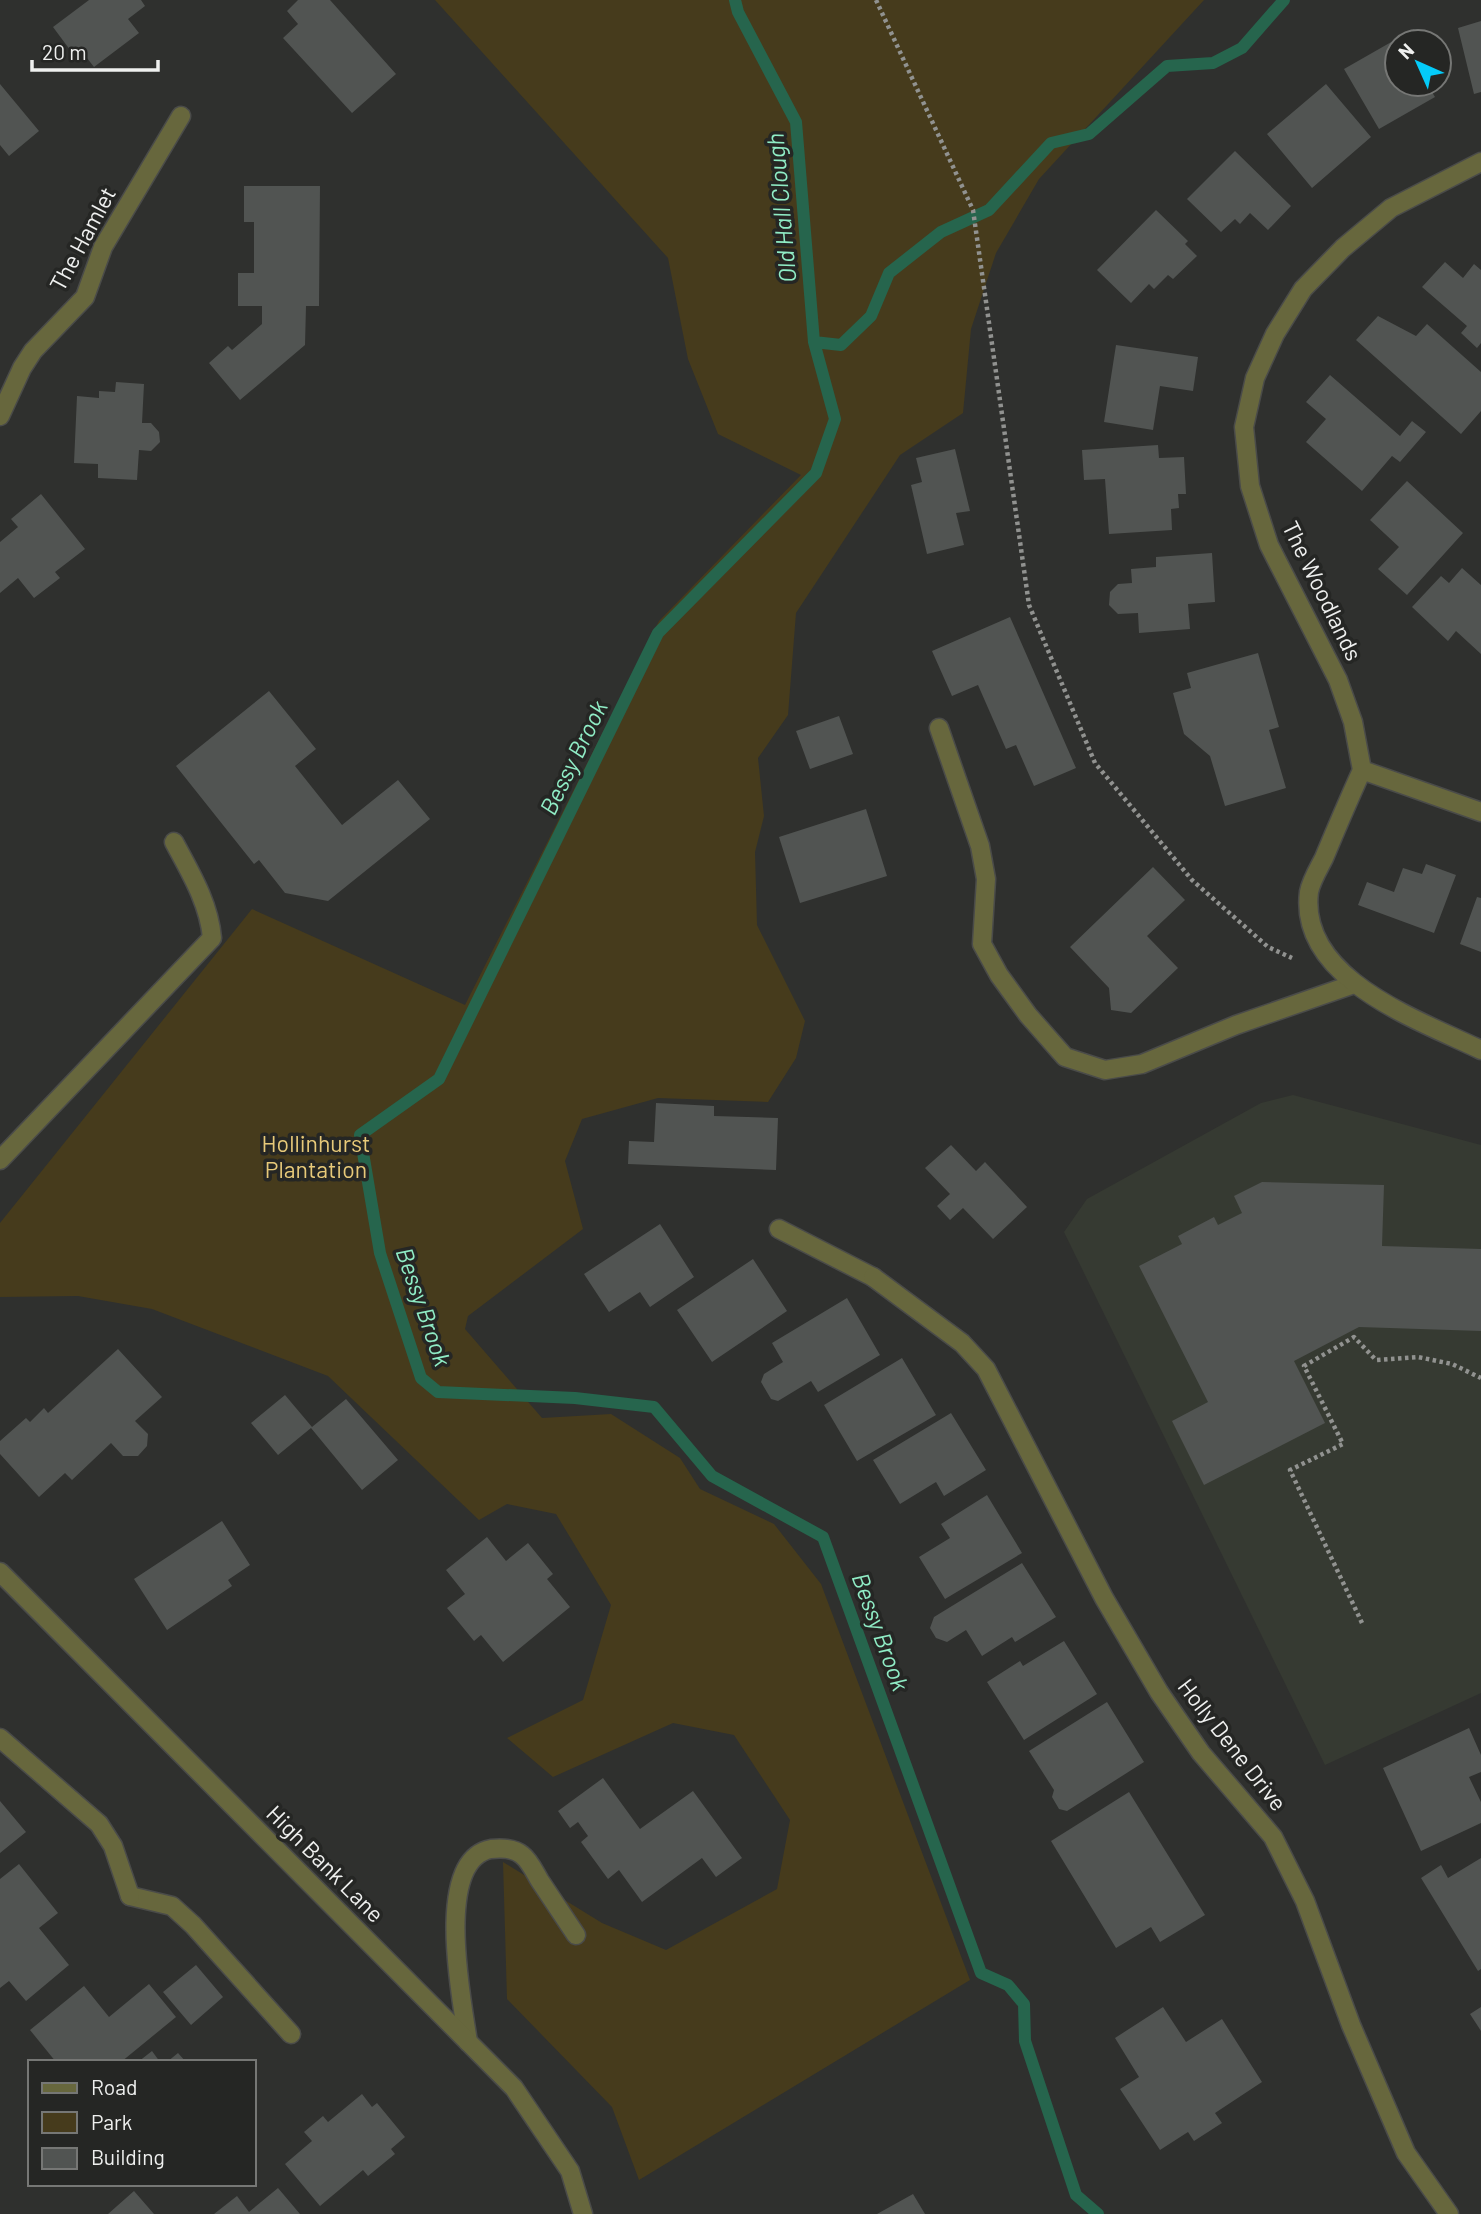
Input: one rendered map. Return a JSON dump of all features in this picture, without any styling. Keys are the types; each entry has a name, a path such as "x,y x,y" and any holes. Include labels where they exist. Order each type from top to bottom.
{"street":[{"name":"The Hamlet","path":"0,416 22,368 33,351 85,297 103,247 181,116"},
{"name":"The Woodlands","path":"1362,770 1353,722 1338,680 1269,545 1250,486 1244,427 1255,378 1275,334 1303,289 1343,248 1391,208 1481,162"},
{"path":"939,728 980,846 986,879 982,944 999,975 1028,1016 1065,1057 1105,1070 1142,1064 1236,1025 1354,984"},
{"path":"1481,812 1362,770 1309,891 1311,917 1318,943 1333,965 1354,984 1405,1013 1481,1050"},
{"path":"0,1160 212,938 211,921 197,884 174,842"},
{"name":"Holly Dene Drive","path":"779,1229 873,1277 962,1343 986,1370 1104,1598 1159,1692 1201,1753 1273,1837 1306,1901 1351,2025 1406,2153 1449,2214"},
{"name":"High Bank Lane","path":"0,1572 514,2088 570,2171 583,2214"},
{"path":"0,1738 99,1824 113,1846 130,1896 172,1906 193,1925 291,2034"},
{"path":"468,2042 455,1918 461,1878 470,1861 482,1852 494,1849 504,1848 521,1854 576,1935"}],"path":[{"path":"876,0 973,210 1029,605 1096,763 1192,880 1268,947 1293,958"},
{"path":"1362,1623 1290,1470 1343,1444 1304,1366 1354,1337 1376,1360 1418,1357 1452,1364 1481,1378"}],"shaded area":[{"path":"1293,1095 1481,1145 1481,1693 1325,1765 1064,1232 1087,1199 1261,1103"}],"green space":[{"name":"Hollinhurst Plantation","path":"435,0 1204,0 1039,179 996,253 971,329 963,413 900,455 796,613 788,715 758,758 764,816 755,852 757,925 805,1021 796,1058 768,1102 658,1098 582,1119 565,1161 583,1229 468,1316 465,1329 542,1418 611,1414 680,1458 700,1489 774,1524 821,1584 970,1980 639,2180 612,2107 507,1999 503,1862 602,1923 666,1950 777,1889 790,1820 734,1735 673,1723 553,1777 507,1738 583,1700 611,1605 556,1514 507,1504 479,1520 328,1376 152,1309 78,1296 0,1297 0,1223 252,909 465,1005 659,621 801,475 718,434 688,359 668,258"}],"building":[{"path":"89,0 141,0 145,6 128,19 139,33 94,67 83,53 76,58 53,27"},
{"path":"298,0 330,0 396,74 352,113 283,38 298,24 287,11"},
{"path":"1481,21 1481,92 1474,94 1458,28"},
{"path":"1383,47 1383,98 1433,98 1379,129 1344,69"},
{"path":"0,84 39,131 9,156 0,145"},
{"path":"1326,84 1371,137 1312,188 1267,134"},
{"path":"1235,151 1291,206 1268,230 1250,213 1240,224 1235,219 1221,232 1187,199"},
{"path":"244,186 320,186 319,306 306,306 305,345 240,400 209,363 228,346 232,350 262,324 262,306 238,306 238,273 254,273 254,222 244,222"},
{"path":"1156,210 1188,241 1185,244 1197,256 1173,279 1168,275 1154,289 1149,284 1131,303 1097,270"},
{"path":"1445,262 1463,278 1474,264 1481,270 1481,343 1477,348 1461,333 1467,326 1422,287"},
{"path":"1378,316 1416,336 1427,324 1481,372 1481,411 1461,434 1356,340"},
{"path":"1116,345 1198,357 1193,391 1160,386 1153,430 1104,422"},
{"path":"1330,375 1400,436 1412,421 1426,432 1400,462 1392,456 1362,491 1306,442 1326,419 1306,402"},
{"path":"116,382 144,384 142,423 151,423 159,432 160,442 151,451 139,450 137,480 98,478 98,464 74,463 77,396 99,398 99,391 115,392"},
{"path":"1158,445 1159,458 1184,457 1186,494 1178,494 1179,508 1171,509 1172,530 1109,534 1105,479 1084,480 1082,450"},
{"path":"955,449 970,511 956,513 964,545 927,554 911,485 922,482 916,458"},
{"path":"1407,481 1463,533 1407,595 1378,569 1399,547 1370,520"},
{"path":"41,494 85,549 55,572 60,578 34,598 18,578 0,593 0,542 18,527 11,519"},
{"path":"1212,553 1215,602 1188,604 1190,629 1139,633 1138,613 1118,614 1109,605 1110,592 1118,584 1132,583 1131,569 1156,567 1156,557"},
{"path":"1462,568 1481,585 1481,654 1456,631 1448,641 1412,607 1441,576 1449,583"},
{"path":"1010,617 1076,768 1034,786 1016,745 1006,749 978,685 952,696 932,651"},
{"path":"1258,653 1279,727 1269,730 1286,788 1225,806 1210,756 1184,734 1173,693 1191,688 1187,673"},
{"path":"269,691 316,749 295,766 342,825 398,780 430,819 328,901 285,893 259,860 254,864 176,766"},
{"path":"839,716 853,754 810,769 796,731"},
{"path":"866,809 887,876 800,903 779,837"},
{"path":"1426,864 1456,875 1434,933 1358,905 1367,882 1394,892 1403,868 1422,874"},
{"path":"1153,867 1185,900 1147,936 1178,968 1131,1013 1111,1010 1109,988 1070,947"},
{"path":"1477,897 1481,898 1481,952 1460,944"},
{"path":"656,1103 714,1106 714,1116 778,1118 776,1170 628,1164 629,1141 654,1142"},
{"path":"951,1145 976,1171 985,1162 1027,1207 993,1239 963,1208 950,1220 937,1206 950,1194 925,1168"},
{"path":"1262,1182 1384,1185 1382,1246 1481,1249 1481,1331 1359,1327 1294,1361 1325,1423 1204,1485 1172,1421 1208,1402 1139,1266 1182,1244 1178,1236 1214,1217 1218,1225 1242,1213 1234,1196"},
{"path":"660,1224 694,1277 650,1307 640,1292 609,1312 584,1274"},
{"path":"753,1259 787,1311 712,1362 677,1310"},
{"path":"847,1298 880,1355 818,1392 811,1381 778,1401 771,1399 761,1382 764,1374 783,1362 772,1343"},
{"path":"118,1349 162,1397 135,1421 148,1434 147,1446 138,1456 123,1456 111,1443 72,1480 65,1473 39,1497 0,1454 0,1441 26,1418 30,1422 44,1408 48,1413"},
{"path":"902,1358 936,1415 857,1461 824,1405"},
{"path":"285,1395 312,1427 346,1399 398,1460 362,1490 311,1428 278,1455 251,1423"},
{"path":"951,1413 986,1470 944,1496 936,1482 900,1504 873,1460"},
{"path":"987,1495 1022,1553 945,1599 919,1557 950,1538 941,1524"},
{"path":"222,1521 250,1565 228,1580 232,1586 167,1630 134,1579"},
{"path":"487,1537 506,1561 528,1543 553,1574 547,1579 570,1607 503,1662 481,1635 474,1641 447,1608 465,1594 446,1570"},
{"path":"1022,1563 1056,1617 1015,1642 1012,1637 982,1656 966,1630 947,1642 936,1638 930,1628 934,1617"},
{"path":"1064,1641 1097,1694 1024,1740 987,1682 1020,1661 1023,1666"},
{"path":"1107,1702 1144,1762 1067,1811 1059,1809 1052,1797 1054,1790 1029,1751"},
{"path":"1469,1728 1481,1755 1481,1772 1469,1777 1481,1802 1481,1823 1421,1851 1383,1768"},
{"path":"603,1778 640,1829 693,1791 742,1858 716,1877 702,1858 642,1902 619,1870 608,1879 581,1842 588,1836 578,1822 570,1828 558,1811"},
{"path":"1129,1792 1205,1915 1160,1942 1151,1927 1116,1948 1051,1841"},
{"path":"0,1801 26,1832 0,1853"},
{"path":"1481,1858 1481,1969 1478,1971 1421,1878 1441,1865 1448,1878"},
{"path":"19,1864 58,1913 39,1928 69,1965 26,2001 9,1981 0,1988 0,1879"},
{"path":"196,1965 223,1997 191,2025 163,1992"},
{"path":"149,1984 176,2017 123,2060 54,2060 30,2030 84,1986 109,2017"},
{"path":"1163,2007 1186,2042 1222,2019 1262,2082 1215,2113 1222,2123 1194,2141 1188,2132 1160,2150 1120,2089 1139,2077 1115,2038"},
{"path":"1481,2007 1481,2031 1470,2014"},
{"path":"152,2051 159,2060 141,2060"},
{"path":"178,2053 184,2060 169,2060"},
{"path":"362,2094 372,2107 377,2103 405,2137 391,2149 395,2154 368,2176 363,2170 320,2206 285,2164 312,2141 304,2132 323,2116 328,2122"},
{"path":"278,2188 300,2214 214,2214 237,2196 249,2212"},
{"path":"134,2191 154,2214 108,2214"},
{"path":"913,2194 925,2214 877,2214"}],"waterway":[{"name":"Bessy Brook","path":"735,0 738,12 796,122 814,342 835,419 816,473 658,633 439,1079 360,1135 380,1253 421,1378 438,1392 575,1398 654,1407 712,1476 823,1537 981,1973 1008,1985 1024,2004 1025,2041 1076,2195 1098,2214"},
{"path":"814,342 841,345 871,316 889,273 941,232 989,210 1051,143 1089,134 1167,66 1213,63 1242,48 1284,0"}],"water label":[{"name":"Old Hall Clough","path":"782,208"}]}
